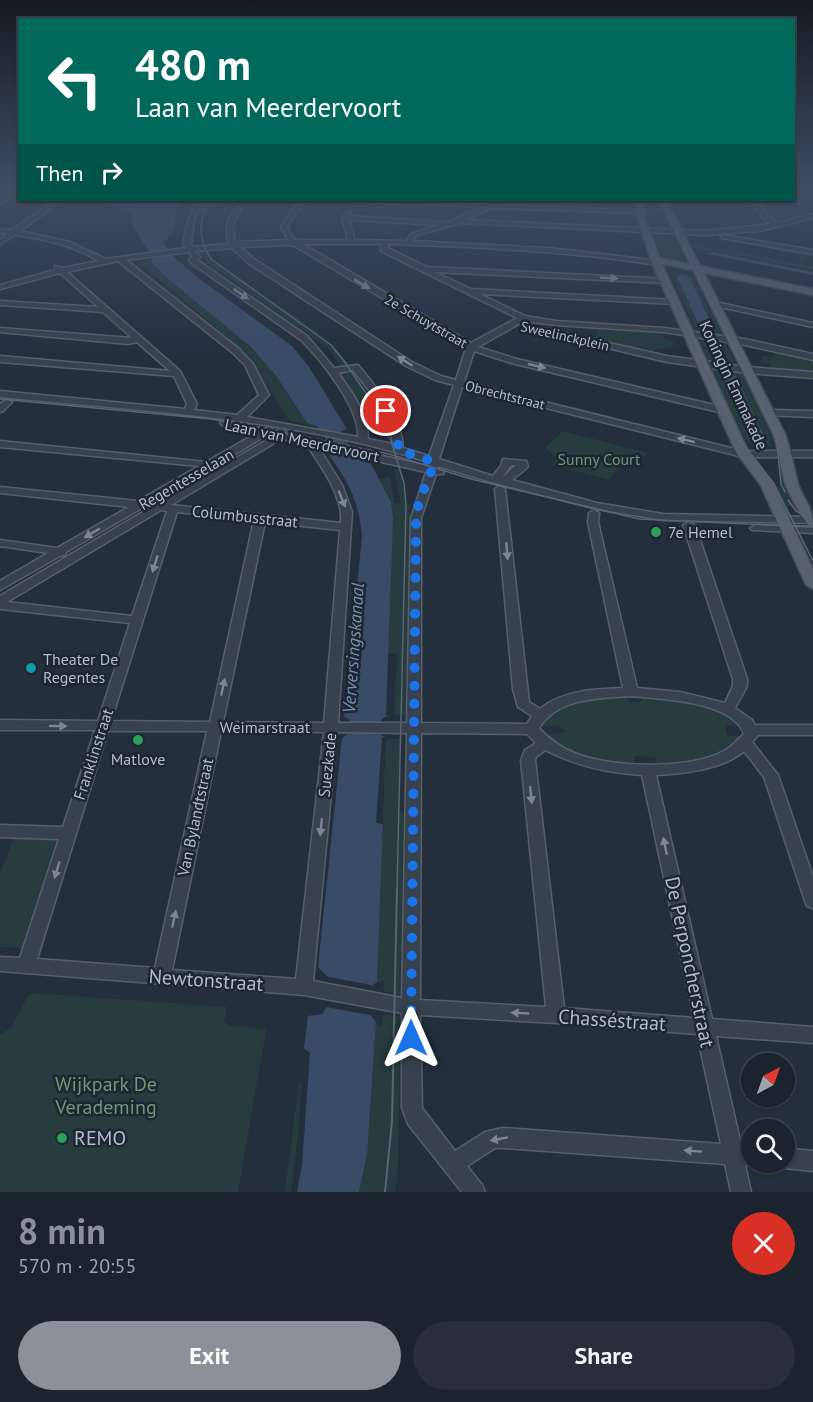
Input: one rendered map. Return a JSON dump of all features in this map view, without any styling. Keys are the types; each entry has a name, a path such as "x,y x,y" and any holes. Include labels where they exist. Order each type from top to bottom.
{"main road":[{"name":"Koningin Emmakade","path":"650,243 743,454 766,483 813,585"},
{"path":"684,243 769,413 787,454 791,482 813,524"},
{"path":"657,262 813,294"}],"street":[{"path":"58,243 88,250 101,259 120,259 141,252"},
{"path":"188,243 188,246 196,257 193,260 304,338 316,350 331,370 363,424 357,439"},
{"name":"Obrechtstraat","path":"232,243 251,261 428,374 459,384 743,454 813,454"},
{"path":"0,285 101,259 141,252 243,243"},
{"name":"2e Schuytstraat","path":"296,243 471,347 514,361 723,410"},
{"path":"385,243 384,249 523,318"},
{"path":"432,243 562,252 657,262"},
{"path":"464,243 556,248 657,262"},
{"path":"759,243 813,252"},
{"path":"120,259 236,351 249,364 264,395 240,418"},
{"path":"59,269 177,373 192,404 188,412"},
{"path":"425,269 666,281"},
{"path":"470,291 675,302"},
{"path":"0,303 105,309"},
{"path":"714,303 813,325"},
{"name":"Sweelinckplein","path":"512,324 523,318 556,323 664,330 813,357"},
{"path":"475,1192 415,1117 412,1108 416,518 418,504 434,463 471,347 512,324"},
{"name":"Sweelinckplein","path":"512,324 657,357 747,370 813,375"},
{"path":"0,330 140,339"},
{"path":"0,359 177,373"},
{"path":"331,370 355,367 386,411 398,442 398,450"},
{"name":"Laan van Meerdervoort","path":"2,402 188,412 240,418 365,453 434,463"},
{"name":"Laan van Meerdervoort","path":"2,402 210,421 266,432"},
{"path":"769,413 813,414"},
{"name":"Regentesselaan","path":"0,586 266,432 280,430"},
{"name":"Regentesselaan","path":"0,603 72,559 166,508 280,430"},
{"name":"Laan van Meerdervoort","path":"317,439 357,439 594,513 638,522 689,525 813,524"},
{"name":"Suezkade","path":"304,987 331,727 347,527 347,512 337,485 314,448 317,439"},
{"path":"0,444 209,466 221,471"},
{"path":"500,484 520,689 523,704 539,714"},
{"name":"Laan van Meerdervoort","path":"500,484 597,506 663,517 786,525"},
{"name":"Columbusstraat","path":"0,490 347,527"},
{"name":"Franklinstraat","path":"26,966 137,620 166,508"},
{"path":"594,513 593,522 631,692"},
{"name":"Van Bylandtstraat","path":"162,976 260,518"},
{"path":"689,525 740,679 740,686 728,709"},
{"path":"0,543 59,552 72,559"},
{"path":"0,603 137,620"},
{"path":"813,730 749,737 726,757 706,764 648,769 587,762 561,754 544,744 531,729 539,714 567,700 590,695 631,692 683,697 728,709 741,716 749,737 771,775 813,901"},
{"name":"Weimarstraat","path":"0,725 531,729"},
{"path":"544,744 530,754 528,760 556,1015"},
{"name":"De Perponcherstraat","path":"648,769 704,1027 741,1152"},
{"path":"0,831 68,833"},
{"name":"Newtonstraat","path":"0,964 304,987 411,1007"},
{"name":"Chasséstraat","path":"411,1007 556,1015 813,1035"},
{"path":"452,1164 492,1139 503,1138 741,1155"},
{"path":"795,1159 813,1161"},
{"name":"De Perponcherstraat","path":"741,1192 742,1173"}],"green space":[{"path":"656,243 677,243 685,261 662,257"},
{"path":"690,243 714,249 728,249 764,257 767,255 769,258 796,263 802,257 776,251 778,249 808,254 810,256 805,258 801,264 813,267 813,270 693,248"},
{"path":"207,251 230,273 315,330 340,352 350,365 341,367 329,350 318,341 208,263 199,252"},
{"path":"153,258 174,284 251,347 277,377 307,423 318,427 290,421 247,355 141,264 144,260"},
{"path":"672,271 693,275 722,335 696,331 670,273"},
{"path":"598,328 662,333 663,338 674,342 672,348 656,349 653,353 592,339 597,336"},
{"path":"702,340 726,344 735,363 709,361 700,342"},
{"path":"775,351 813,361 813,372 770,369 771,364 760,362 762,356 773,356"},
{"path":"353,369 381,414 390,438 377,433 368,433 361,414 335,373"},
{"path":"713,370 741,372 769,431 771,447 754,447 744,438","holes":["732,374 736,376 763,434 764,443 756,443 747,432 722,376"]},
{"name":"Sunny Court","path":"563,431 647,453 642,459 626,456 609,480 553,465 556,457 545,448"},
{"path":"751,457 755,457 778,488 781,487 778,458 783,458 798,507 782,506"},
{"path":"400,468 406,503 410,504 406,715 394,715 397,654 388,653 380,479 390,477 394,503 401,503 394,469"},
{"path":"643,695 708,707 743,726 725,725 727,735 744,737 730,751 694,763 658,766 655,757 635,756 634,765 610,763 570,754 540,736 565,732 560,726 538,727 544,714 580,700 625,696 630,703 641,702"},
{"path":"401,739 398,812 404,813 400,995 384,991 384,981 377,982 385,741"},
{"path":"14,837 61,839 22,948 0,947 0,874"},
{"name":"Wijkpark De Verademing","path":"33,993 227,1007 224,1022 233,1027 235,1025 266,1030 238,1192 0,1192 0,1035 12,1026 28,996"},
{"path":"383,1015 400,1016 398,1172 395,1192 359,1192 367,1154 376,1022 382,1027"},
{"path":"299,1082 301,1082 299,1127 291,1192 285,1192"}],"water":[{"name":"Verversingskanaal","path":"143,243 163,243 174,257 197,277 292,346 309,367 347,429 340,432 358,457 370,462 391,502 393,518 386,715 389,715 382,719 381,735 386,738 377,982 370,987 370,1014 376,1022 367,1154 359,1192 297,1192 302,1165 310,1053 304,1048 308,1016 322,1014 327,1006 329,978 318,967 342,738 348,734 349,719 344,717 362,536 358,512 348,484 329,455 334,452 318,427 307,423 277,377 251,347 174,284 151,262 153,258"},
{"path":"713,252 813,272 813,275 708,254"},
{"path":"683,275 690,278 714,329 701,329 677,277"},
{"path":"730,374 736,376 763,434 764,443 756,443 747,432 722,376"}],"pier":[{"path":"382,737 386,738 383,824 376,823"},
{"path":"329,977 371,985 370,1015 326,1007"}],"tram line":[{"path":"204,243 211,259 331,345 370,399 391,441 396,456"},
{"path":"652,243 737,436 774,484 795,526"},
{"path":"681,243 776,434 781,484 785,492"},
{"path":"0,399 211,419 396,456"},
{"path":"396,456 471,479 639,519 795,526"},
{"path":"396,456 404,483 406,504 397,890"},
{"path":"788,500 796,511 813,520"},
{"path":"795,526 813,527"},
{"path":"795,526 813,561"},
{"path":"385,1192 392,1121 397,888"}],"place":[{"name":"7e Hemel","path":"656,532"},
{"name":"Theater De Regentes","path":"31,668"},
{"name":"Matlove","path":"138,740"},
{"name":"REMO","path":"62,1138"}],"route":[{"path":"386,411 398,442 398,450 434,462 431,476 418,504 416,518 411,1038"}]}
